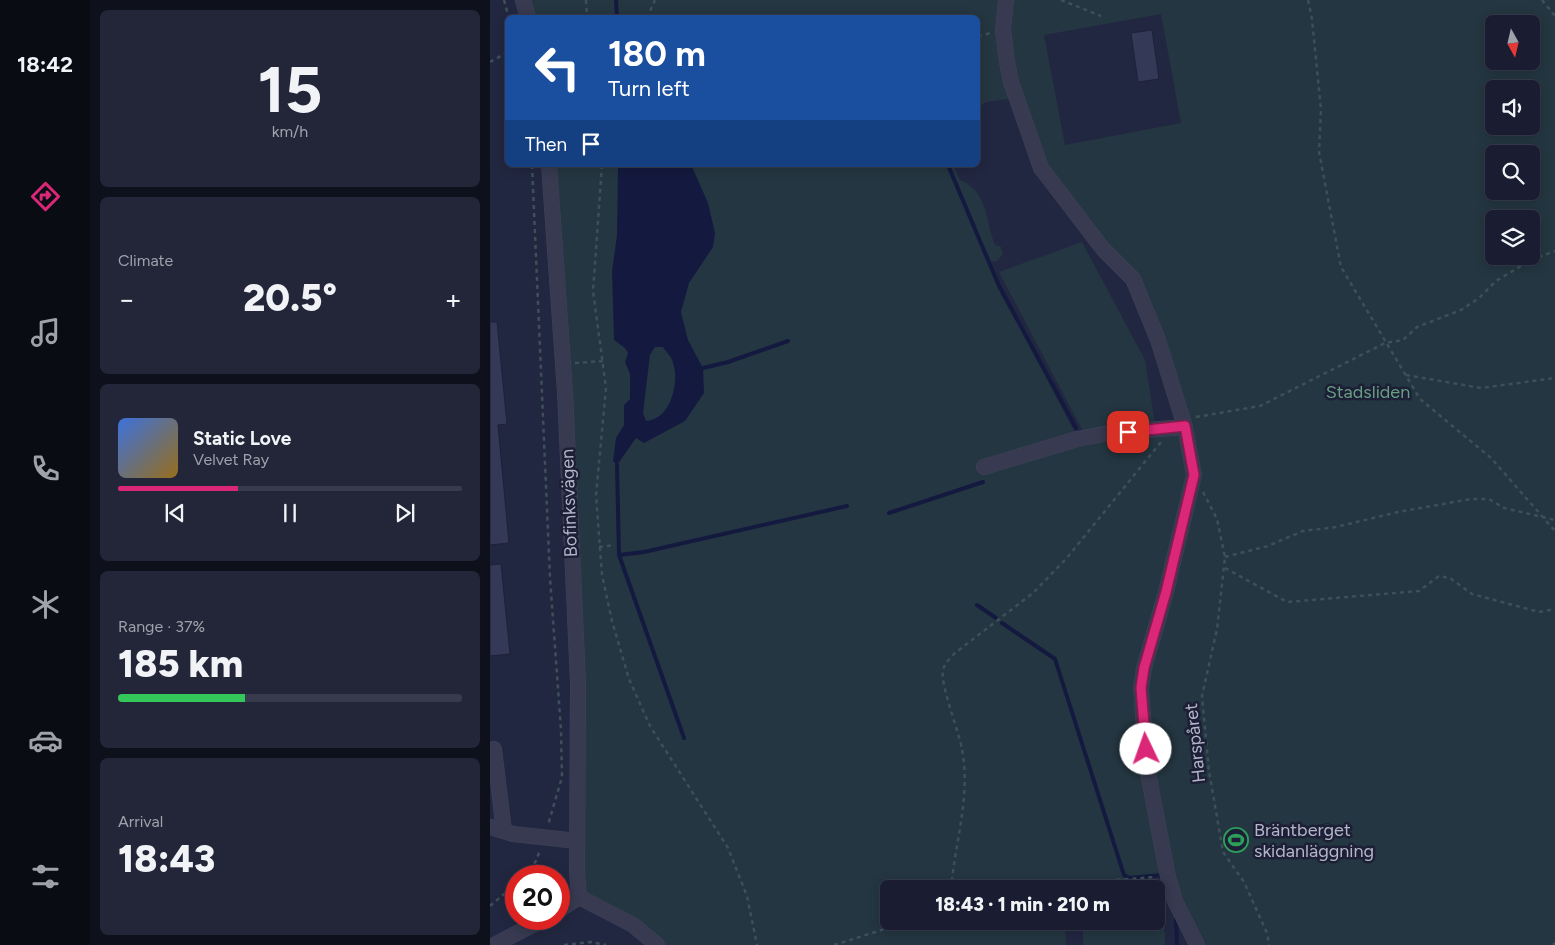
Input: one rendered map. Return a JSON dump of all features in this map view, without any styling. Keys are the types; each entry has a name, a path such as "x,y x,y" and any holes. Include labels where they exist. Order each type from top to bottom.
{"street":[{"path":"523,0 527,15"},
{"path":"1006,0 1003,30 1011,82 1041,168 1103,249 1133,280 1158,340 1184,423 1194,475 1166,592 1144,668 1141,688 1147,768 1168,877 1175,901 1197,945"},
{"name":"Bofinksvägen","path":"550,167 565,383 578,683 579,896"},
{"path":"984,467 1077,439 1184,423"},
{"path":"494,749 497,829 545,838 578,841"},
{"path":"570,902 579,896 632,925 657,945"},
{"path":"494,945 523,930"}],"path":[{"path":"504,0 508,15"},
{"path":"586,0 587,15"},
{"path":"648,15 655,0"},
{"path":"1061,0 1101,16"},
{"path":"1308,0 1312,19 1321,110 1319,152 1331,227 1340,267 1420,399 1491,458 1555,531"},
{"path":"1542,0 1555,16"},
{"path":"490,62 505,54"},
{"path":"532,167 550,578 561,730 562,777 545,838 533,865"},
{"path":"602,167 593,291 606,388 597,469 597,520 599,547 612,621 629,679 650,726 728,848 747,896 757,945"},
{"path":"1184,423 1260,406 1385,343 1403,340 1418,327 1461,310 1479,298 1496,282 1531,260 1555,251"},
{"path":"1405,375 1481,388 1555,378"},
{"path":"952,880 966,794 966,771 959,730 942,674 945,664 955,653 1033,593 1066,559 1164,440"},
{"name":"Harspåret","path":"1194,475 1217,519 1225,557 1218,629 1202,696 1209,771 1224,852 1244,882 1267,933 1269,945"},
{"path":"1225,557 1268,546 1303,531 1336,527 1398,512 1471,499 1489,499 1504,508 1555,520"},
{"path":"599,547 614,545"},
{"path":"1225,568 1287,602 1419,591 1439,576 1450,578 1472,594 1539,612 1555,609"},
{"path":"561,730 563,735"},
{"path":"1121,880 1168,877"},
{"path":"490,906 505,893"},
{"path":"834,945 882,930"},
{"path":"564,945 591,942 606,945"}],"green space":[{"name":"Stadsliden","path":"523,0 1555,0 1555,945 1197,945 1167,877 1121,880 880,880 880,930 1065,930 1066,945 657,945 579,897 549,167 954,167 960,180 976,191 981,199 995,245 1001,247 1003,254 997,261 988,262 997,284 1073,429 1079,446 1185,427 1133,280 1054,187 1016,98 986,102 980,106 980,15 527,15","holes":["1161,14 1181,123 1065,145 1044,35"]},
{"path":"1082,242 1145,360 1155,424 1086,437 999,272"},
{"path":"1083,930 1165,930 1165,945 1083,945"}],"water":[{"path":"618,167 693,167 708,203 715,233 713,247 689,283 681,312 688,340 703,368 704,393 685,421 644,443 636,438 617,465 613,461 616,438 624,425 624,405 630,399 630,374 625,362 628,353 625,348 614,340 612,271 617,235","holes":["655,347 663,347 670,357 675,371 674,390 671,399 661,414 654,419 646,421 643,413 650,355"]}],"building":[{"path":"1152,30 1159,79 1138,82 1131,33"},
{"path":"490,322 497,322 507,424 498,425 509,543 490,545"},
{"path":"501,564 510,654 490,656 490,565"},
{"path":"1329,823 1332,834 1317,839 1313,827"}],"waterway":[{"path":"616,0 617,15"},
{"path":"949,167 999,286 1076,428"},
{"path":"703,368 728,362 788,341"},
{"path":"617,465 619,555 684,738"},
{"path":"889,513 983,482"},
{"path":"619,555 644,552 847,506"},
{"path":"977,605 996,618"},
{"path":"1002,623 1055,659 1124,875 1129,878 1163,875"},
{"path":"1176,918 1177,945"}],"place":[{"name":"Bräntberget skidanläggning","path":"1236,840"}],"route":[{"path":"1128,432 1185,426 1194,475 1189,488 1166,592 1144,668 1141,688 1146,749"}]}
